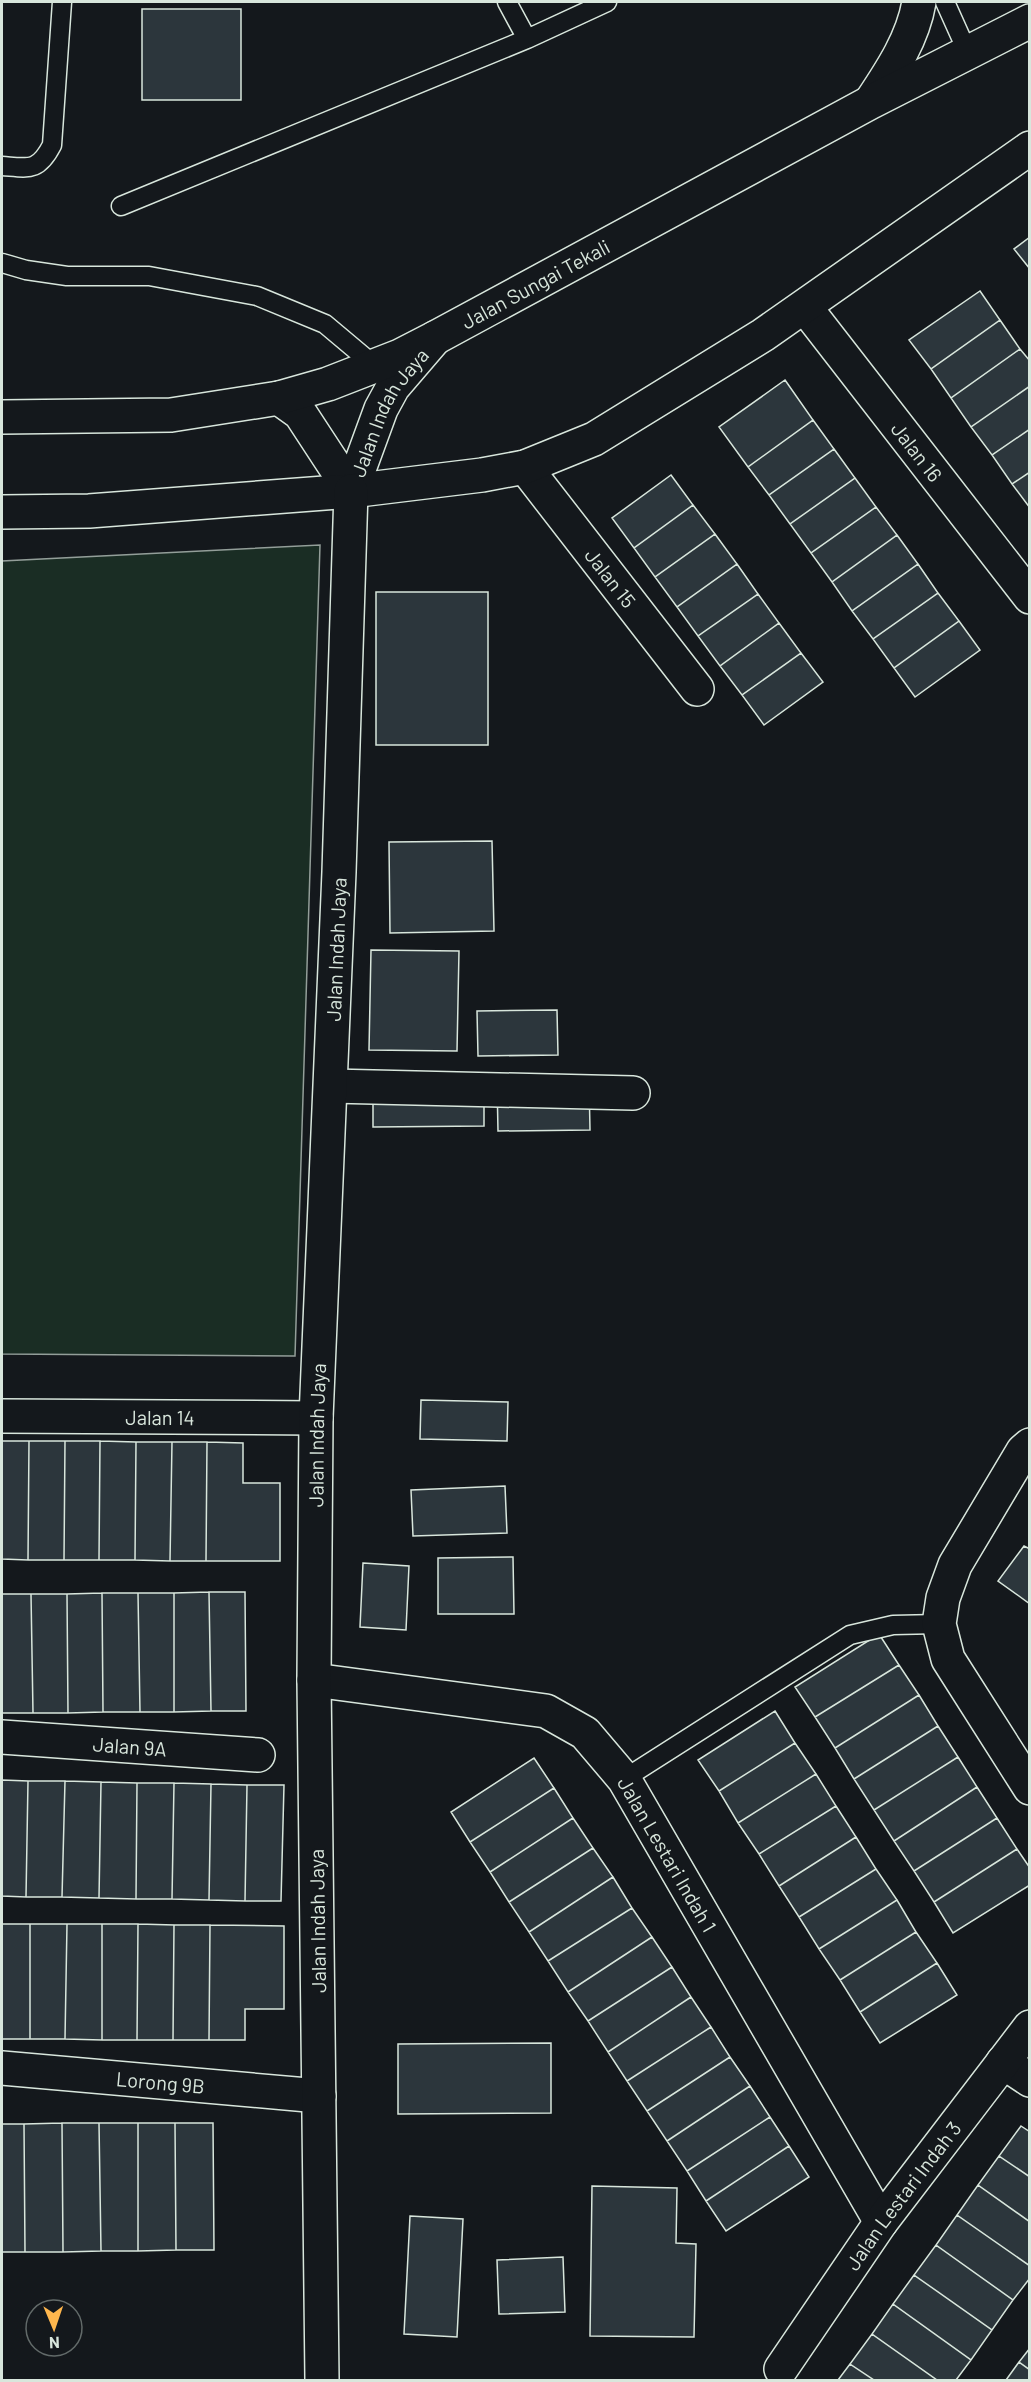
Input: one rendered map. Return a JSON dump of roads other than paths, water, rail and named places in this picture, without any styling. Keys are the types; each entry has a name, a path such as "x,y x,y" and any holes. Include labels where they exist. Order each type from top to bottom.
{"street":[{"path":"871,102 898,61 917,15 919,2"},
{"path":"1021,2 1029,3"},
{"name":"Jalan Sungai Tekali","path":"2,417 171,415 279,398 328,384 375,366 435,338 871,102 1029,21"},
{"path":"2,512 89,512 351,491 482,475 525,467 594,439 805,307 1029,148"},
{"name":"Jalan 16","path":"805,307 1029,597"},
{"name":"Jalan Indah Jaya","path":"322,2380 314,1680 316,1418 331,1086 351,491 381,408 393,387 435,338"},
{"name":"Jalan Indah Jaya","path":"279,398 300,413 351,491"},
{"name":"Jalan 15","path":"525,467 697,689"},
{"path":"331,1086 633,1093"},
{"name":"Jalan 14","path":"2,1416 316,1418"},
{"path":"1029,1445 956,1565 943,1598 939,1624 948,1659 1029,1788"},
{"name":"Jalan Lestari Indah 1","path":"314,1680 546,1711 585,1733 624,1779 881,2222"},
{"name":"Jalan 9A","path":"2,1737 258,1755"},
{"name":"Jalan Lestari Indah 3","path":"782,2369 881,2222 1016,2071 1029,2027"},
{"name":"Lorong 9B","path":"2,2068 319,2096"}],"lane":[{"path":"2,166 28,168 38,165 44,160 52,145 62,2"},
{"path":"507,2 527,39"},
{"path":"121,206 527,39 607,2"},
{"path":"945,2 967,51"},
{"path":"2,264 67,276 149,276 224,288 257,296 326,324 375,366"},
{"path":"624,1779 850,1635 893,1625 939,1624"}]}
